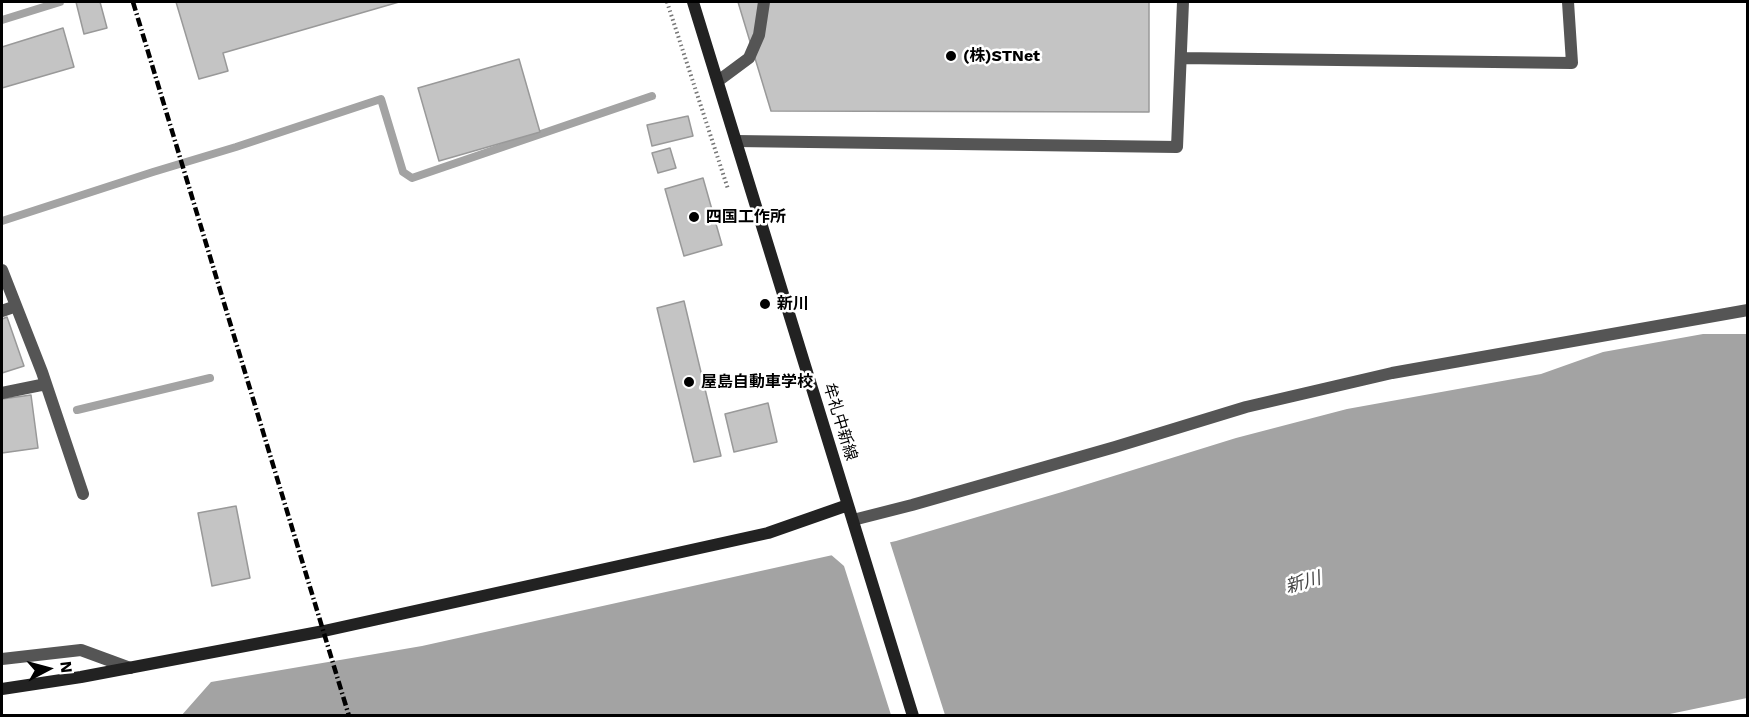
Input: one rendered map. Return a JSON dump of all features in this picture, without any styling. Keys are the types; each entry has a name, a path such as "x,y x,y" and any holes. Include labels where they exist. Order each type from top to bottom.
{"street":[{"name":"牟礼中新線","path":"693,2 913,716"},
{"path":"718,81 749,58 759,35 764,2"},
{"path":"736,141 1177,147 1183,2"},
{"path":"1181,58 1572,63 1568,2"},
{"path":"2,270 46,384 83,494"},
{"path":"2,310 16,306"},
{"path":"853,520 1115,447 1246,407 1369,378 1748,310"},
{"path":"2,393 46,384"},
{"path":"2,689 130,668 324,631 768,533 848,505"},
{"path":"2,659 81,650 130,668"}],"water":[{"path":"1703,334 1747,334 1747,698 1660,716 181,716 211,682 422,646 896,541 1236,438 1347,409 1541,374 1603,352"}],"pier":[{"path":"889,539 945,715 891,715 844,566 829,553"}],"building":[{"path":"76,2 100,2 107,28 84,34"},
{"path":"176,2 399,2 223,53 228,71 199,79"},
{"name":"(株)STNet","path":"738,2 1149,2 1149,112 771,111"},
{"path":"63,28 74,67 2,88 2,47"},
{"path":"519,59 540,132 439,161 418,88"},
{"path":"688,116 693,136 652,146 647,125"},
{"path":"670,148 676,168 658,173 652,153"},
{"name":"四国工作所","path":"703,178 722,245 684,256 665,189"},
{"name":"屋島自動車学校","path":"684,301 721,456 694,462 657,308"},
{"path":"7,317 24,366 2,373 2,319"},
{"path":"31,395 38,448 2,453 2,399"},
{"path":"768,403 777,442 734,452 725,414"},
{"path":"236,506 250,578 212,586 198,513"}],"waterway":[{"path":"2,20 60,2"},
{"path":"2,221 381,99 403,172 412,178 652,96"},
{"path":"77,410 210,378"}],"railway":[{"path":"133,2 349,716"}],"place":[{"name":"(株)STNet","path":"951,56"},
{"name":"四国工作所","path":"694,217"},
{"name":"新川","path":"765,304"},
{"name":"屋島自動車学校","path":"689,382"}]}
